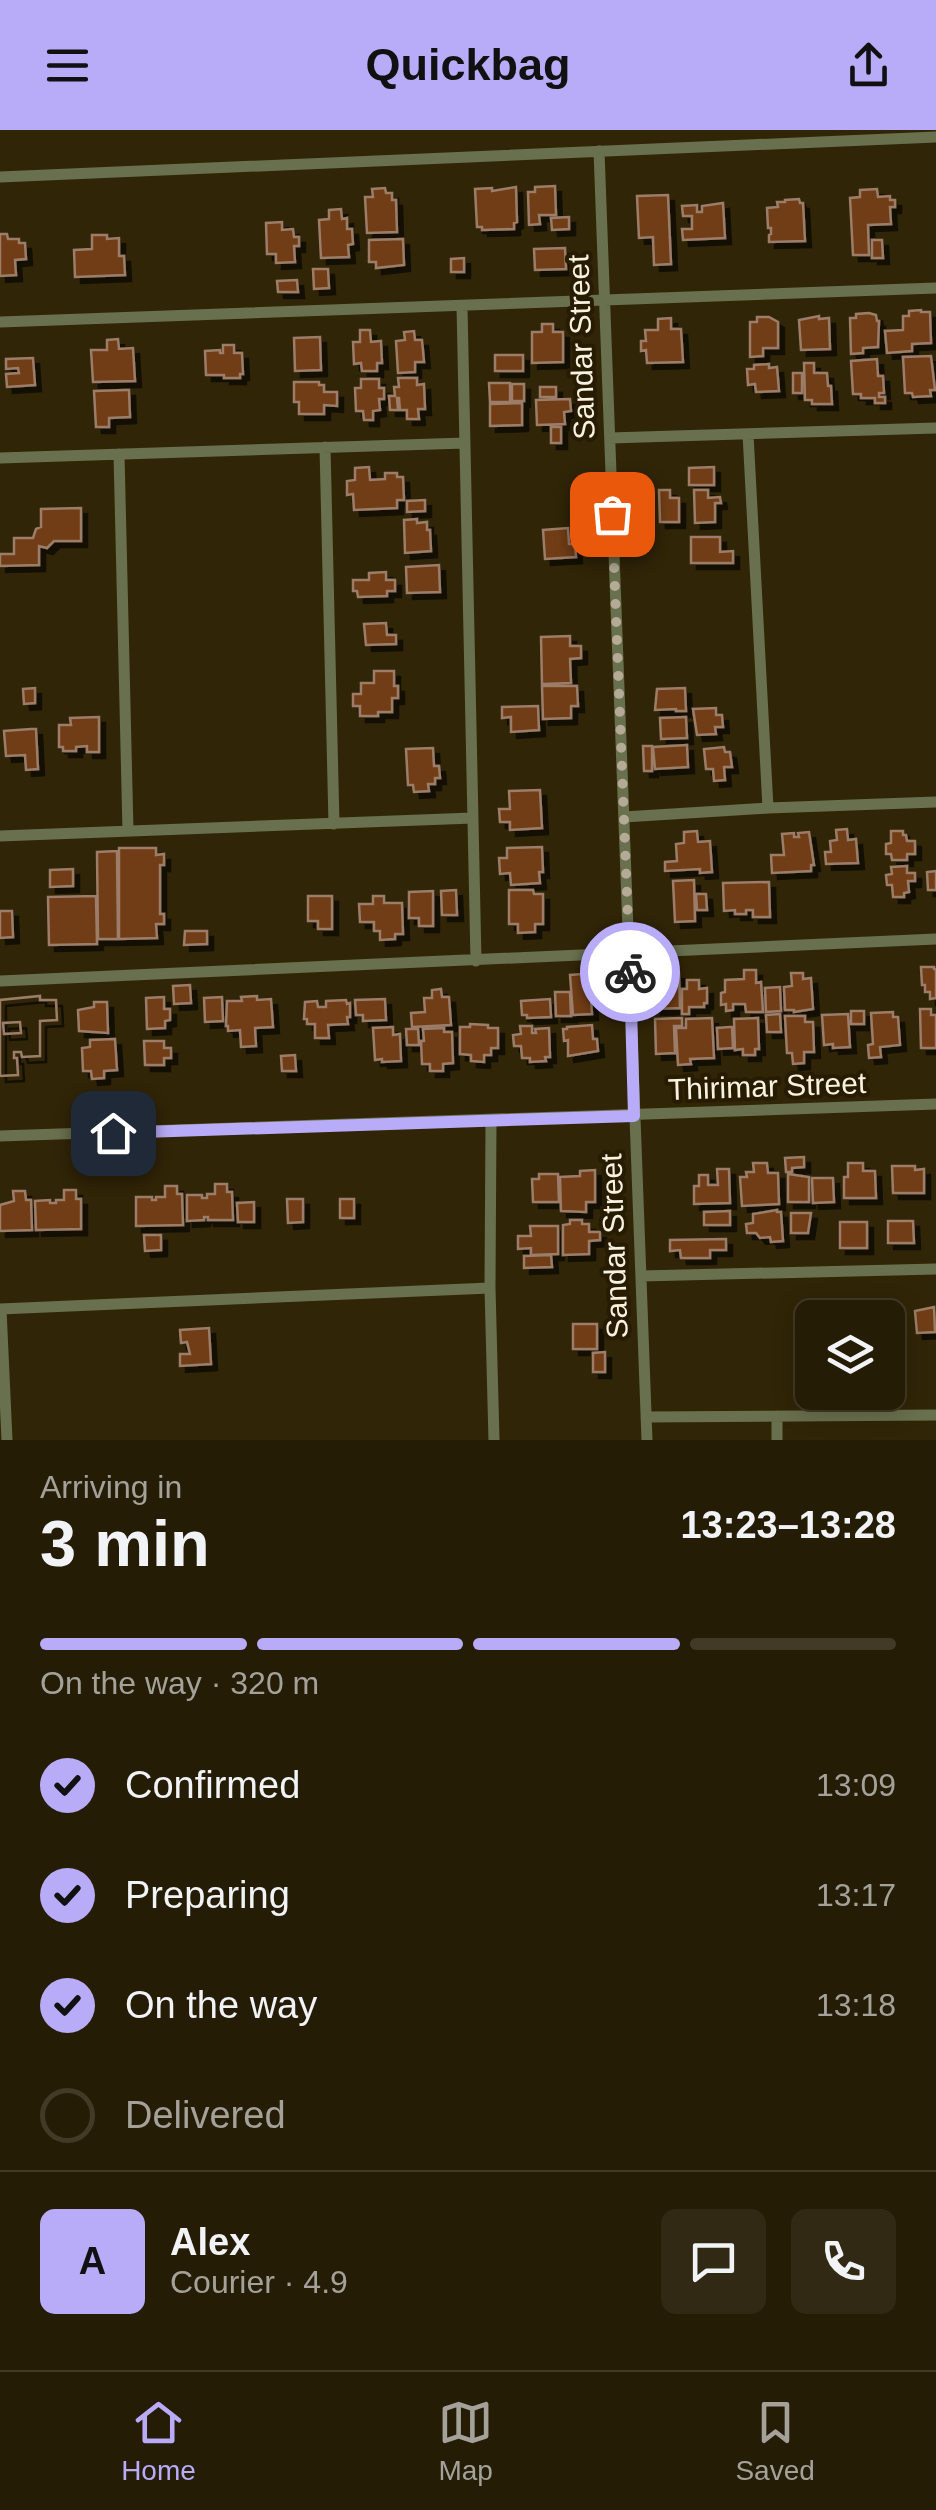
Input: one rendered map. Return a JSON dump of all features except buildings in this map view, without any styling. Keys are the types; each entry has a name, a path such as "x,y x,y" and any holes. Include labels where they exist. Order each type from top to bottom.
{"street":[{"path":"0,177 936,137"},
{"name":"Sandar Street","path":"598,151 647,1440"},
{"path":"0,322 936,288"},
{"path":"462,306 476,961"},
{"path":"610,438 936,428"},
{"path":"748,434 768,808"},
{"path":"0,458 465,442"},
{"path":"325,447 334,824"},
{"path":"119,454 128,832"},
{"path":"624,817 936,802"},
{"path":"0,836 473,818"},
{"path":"0,982 936,939"},
{"name":"Thirimar Street","path":"0,1136 936,1104"},
{"path":"491,1120 494,1440"},
{"path":"640,1276 936,1269"},
{"path":"6,1440 1,1308 490,1288"},
{"path":"646,1417 936,1415"},
{"path":"776,1416 778,1440"}],"way so far":[{"path":"612,514 630,972"}],"route":[{"path":"113,1133 634,1116 630,972"}]}
